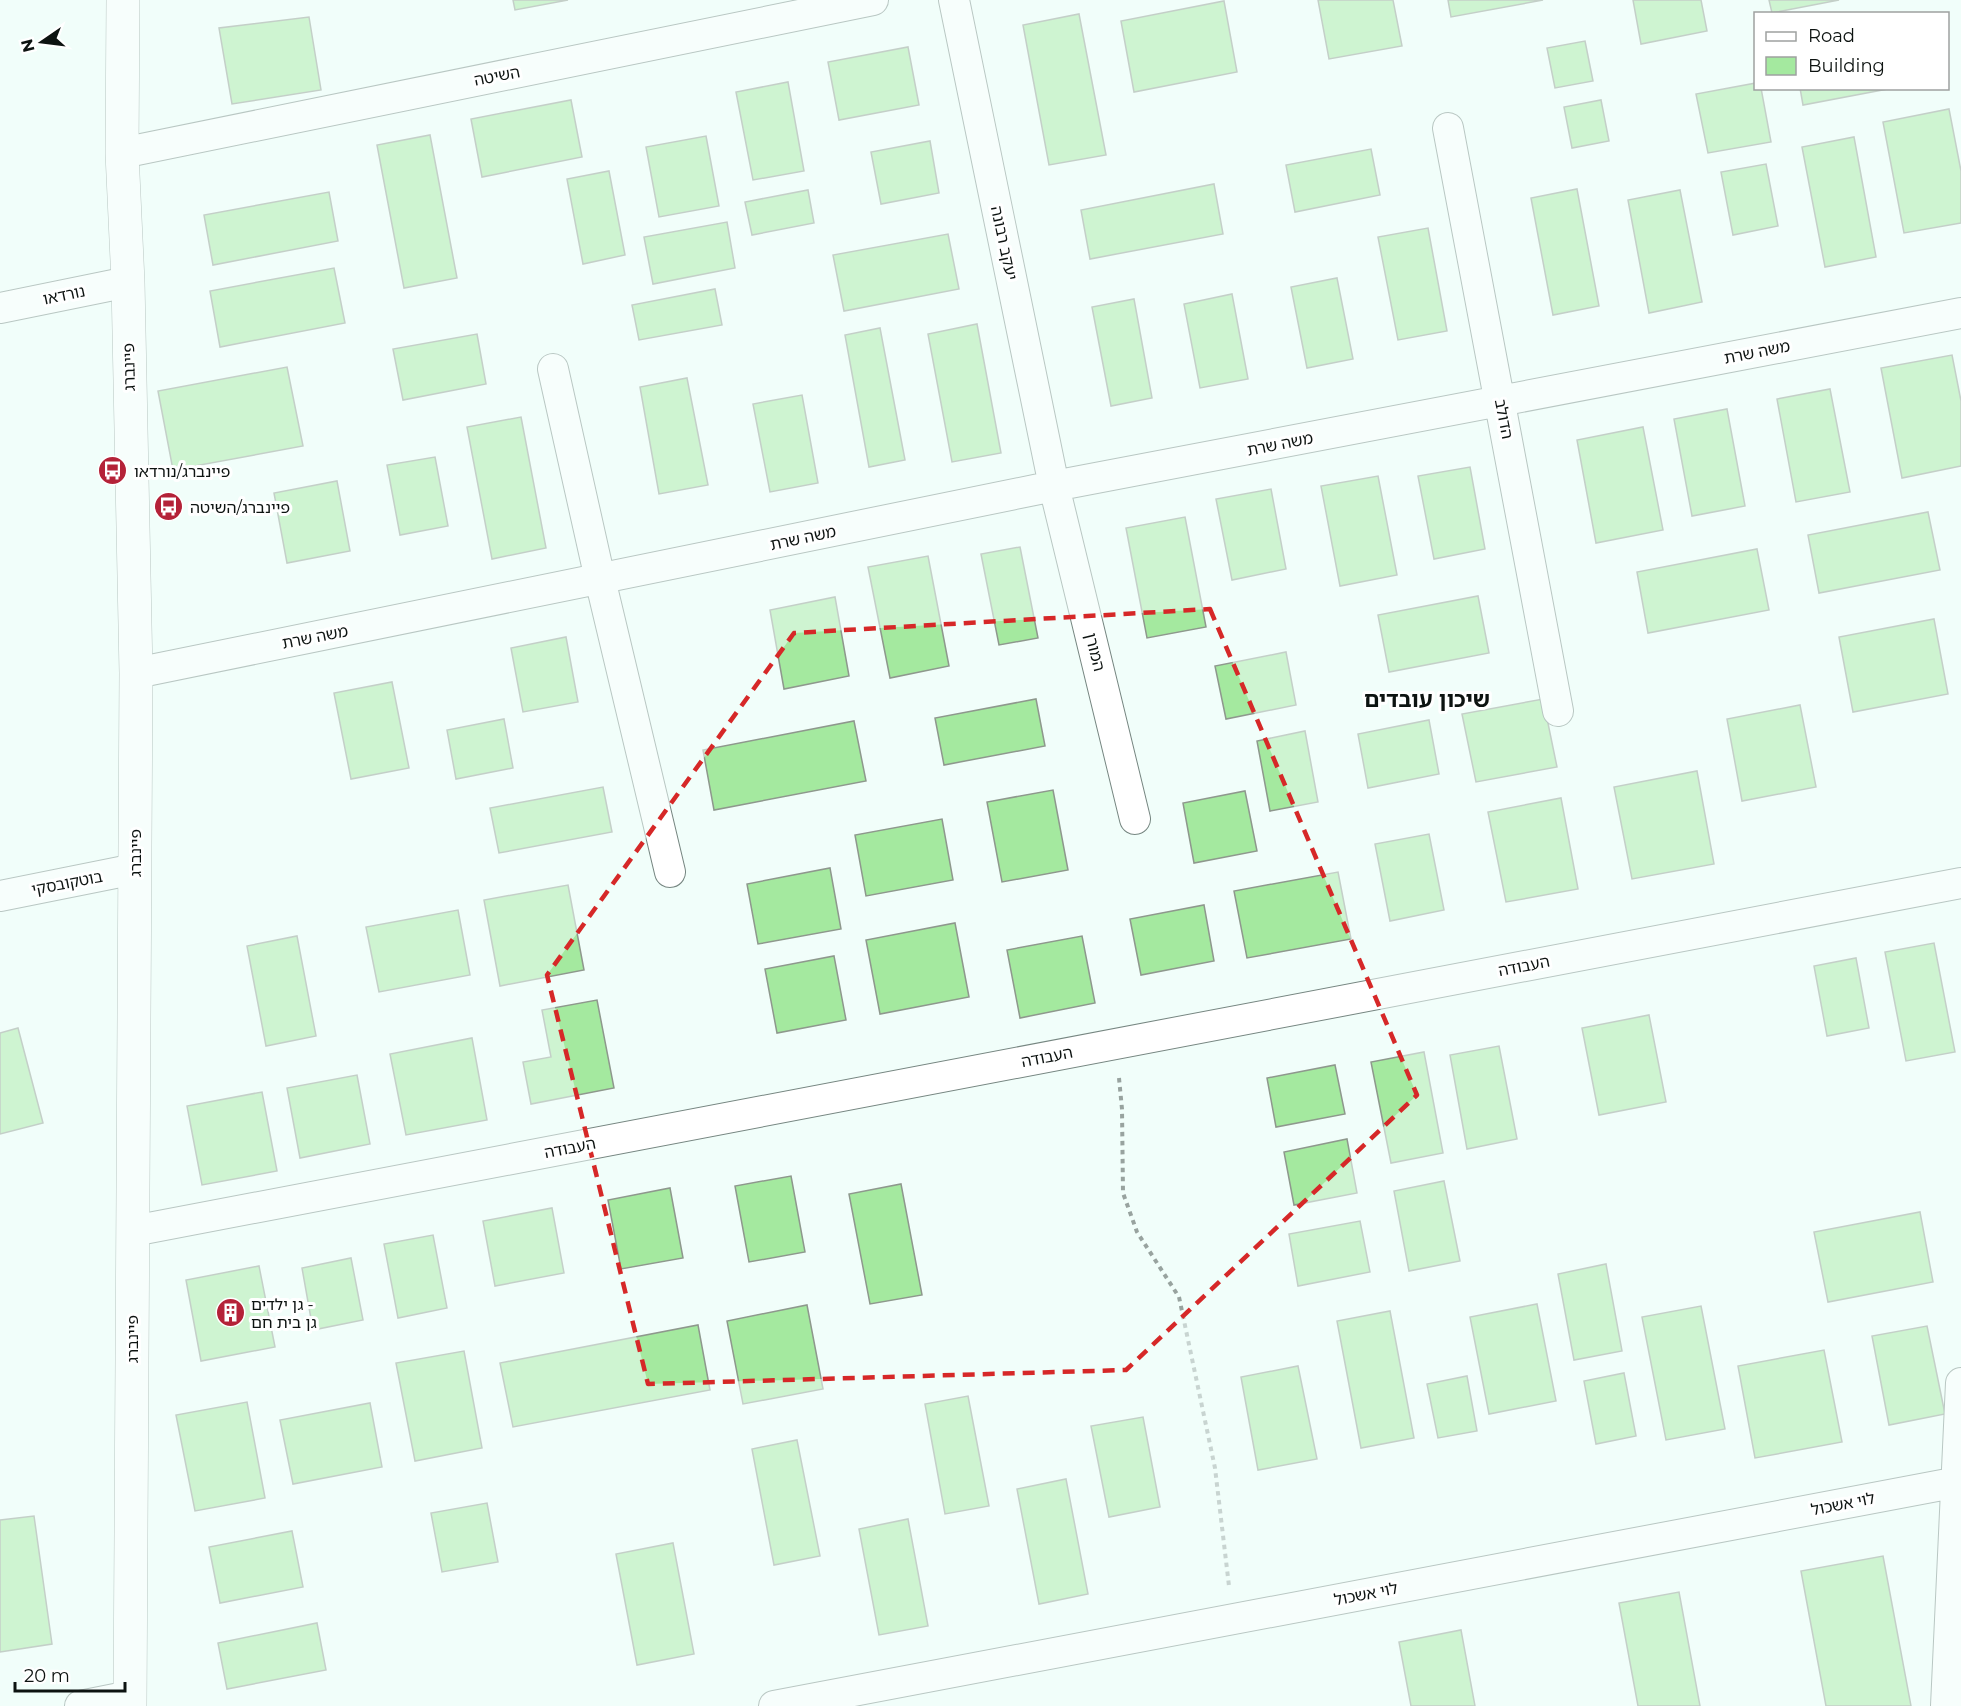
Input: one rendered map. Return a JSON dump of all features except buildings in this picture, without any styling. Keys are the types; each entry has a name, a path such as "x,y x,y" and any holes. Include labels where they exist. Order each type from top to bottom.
{"street":[{"name":"פיינברג","path":"123,0 122,153 128,282 136,673 130,1701"},
{"name":"השיטה","path":"122,153 873,0"},
{"name":"יעקב רבונה","path":"954,0 1054,486"},
{"name":"הדולב","path":"1448,128 1558,711"},
{"name":"נורדאו","path":"0,308 128,282"},
{"name":"משה שרת","path":"136,673 1054,486 1961,313"},
{"path":"553,369 669,872"},
{"name":"המורן","path":"1054,486 1135,819"},
{"name":"בוטקובסקי","path":"0,896 135,869"},
{"name":"העבודה","path":"133,1231 1961,883"},
{"path":"1946,1706 1961,1383"},
{"name":"לוי אשכול","path":"774,1706 1958,1482"},
{"path":"80,1706 130,1701"}],"path":[{"path":"1115,1044 1122,1109 1123,1193 1137,1232 1179,1297 1215,1468 1233,1619"}],"highlighted area":[{"path":"1210,609 1417,1095 1126,1370 648,1384 547,975 794,633"}],"place":[{"name":"פיינברג/נורדאו","path":"113,471"},
{"name":"פיינברג/השיטה","path":"169,507"},
{"name":"גן ילדים - גן בית חם","path":"230,1313"}],"district":[{"name":"שיכון עובדים","path":"1427,699"}]}
